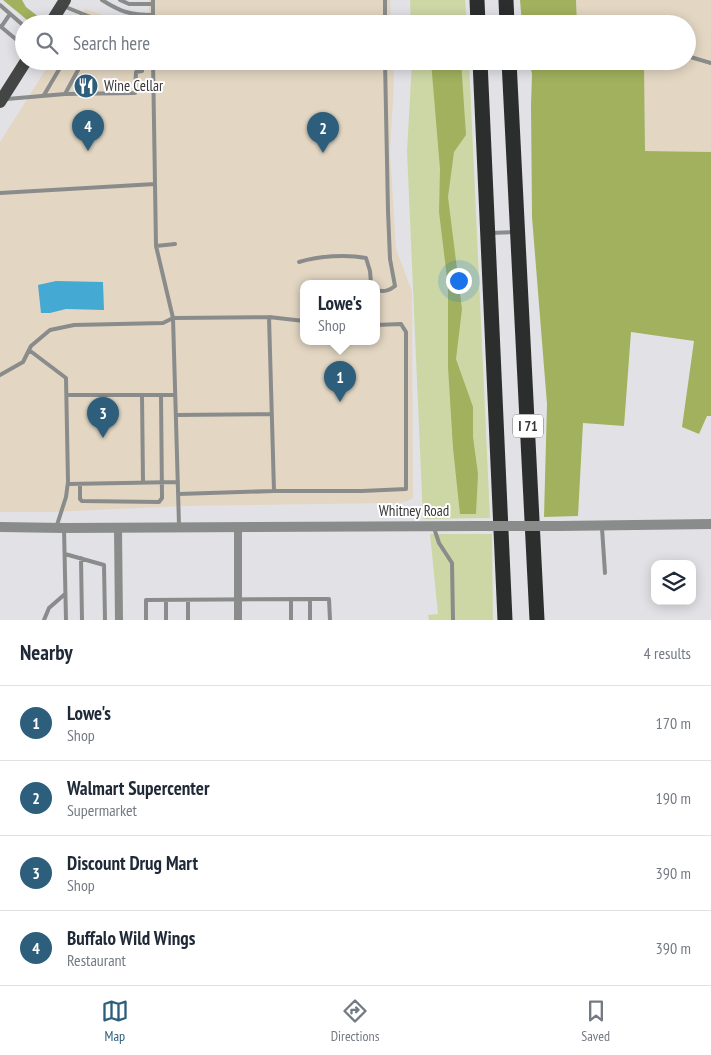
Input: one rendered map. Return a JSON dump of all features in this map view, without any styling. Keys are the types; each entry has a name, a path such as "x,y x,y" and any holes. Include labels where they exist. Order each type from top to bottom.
{"highway":[{"path":"477,0 478,15"},
{"path":"506,0 507,15"},
{"name":"I 71","path":"480,70 504,620"},
{"name":"I 71","path":"509,70 537,620"}],"main road":[{"path":"56,15 63,3"},
{"path":"3,93 20,70"}],"street":[{"name":"Whitney Road","path":"0,527 238,528 711,524"},
{"path":"118,528 118,620"},
{"path":"238,528 238,620"}],"lane":[{"path":"102,0 123,12 153,15 153,2 130,4 120,0"},
{"path":"384,0 385,15"},
{"path":"63,3 87,15"},
{"path":"0,5 15,18"},
{"path":"10,14 0,26 15,38"},
{"path":"696,59 711,63"},
{"path":"44,95 59,70"},
{"path":"66,94 78,70"},
{"path":"3,93 30,98 44,95 135,93 136,72 142,70"},
{"path":"153,70 156,246 173,318 179,528"},
{"path":"380,291 390,290 395,286 390,260 385,70"},
{"path":"0,193 155,184"},
{"path":"488,234 518,232"},
{"path":"156,246 175,244"},
{"path":"299,262 310,258 356,256 366,258 371,280"},
{"path":"269,317 274,491"},
{"path":"0,375 23,362 31,346 50,330 74,325 163,323 173,318 269,317 300,321"},
{"path":"178,494 406,489 406,332 400,324 380,325"},
{"path":"29,350 66,378 68,484 60,528 65,554 66,620"},
{"path":"67,395 175,395"},
{"path":"142,395 144,482"},
{"path":"80,484 80,499 82,501 159,502 162,498 163,482 161,395"},
{"path":"176,415 272,414"},
{"path":"68,484 178,482"},
{"path":"602,525 605,573"},
{"path":"434,526 439,543 452,563 453,620"},
{"path":"65,554 104,565 105,620"},
{"path":"81,558 82,620"},
{"path":"44,620 48,608 65,594"},
{"path":"290,599 291,620"},
{"path":"310,599 310,620"},
{"path":"146,620 146,600 329,599 330,620"},
{"path":"166,600 166,620"},
{"path":"188,600 188,620"}],"shaded area":[{"path":"149,0 390,0 391,15 149,15"},
{"path":"576,0 711,0 711,152 645,151 644,70 696,70 696,15 577,15"},
{"path":"85,9 103,15 81,15"},
{"path":"45,70 393,70 390,151 396,249 412,291 413,498 405,502 395,503 184,506 53,512 0,512 0,142"}],"green space":[{"path":"3,0 22,0 26,7 36,15 21,15"},
{"path":"410,0 465,0 466,15 411,15"},
{"path":"520,0 576,0 577,15 521,15"},
{"path":"412,70 469,70 490,518 423,519 407,151"},
{"path":"432,70 462,70 466,135 454,152 448,197 462,309 456,359 473,407 473,437 478,474 476,514 460,514 453,448 448,367 448,286 439,212 440,169"},
{"path":"531,70 644,70 645,151 711,152 711,416 707,416 699,434 682,427 694,341 631,332 624,426 583,423 578,516 544,517 547,404 532,217"},
{"path":"430,534 492,534 493,620 429,620 428,615 438,614"}],"water":[{"path":"56,281 103,282 104,310 66,309 41,313 38,285"}],"place":[{"name":"Wine Cellar","path":"86,86"},
{"name":"Buffalo Wild Wings","path":"88,151"},
{"name":"Walmart Supercenter","path":"323,153"},
{"name":"Lowe's","path":"340,402"},
{"name":"Discount Drug Mart","path":"103,438"}]}
